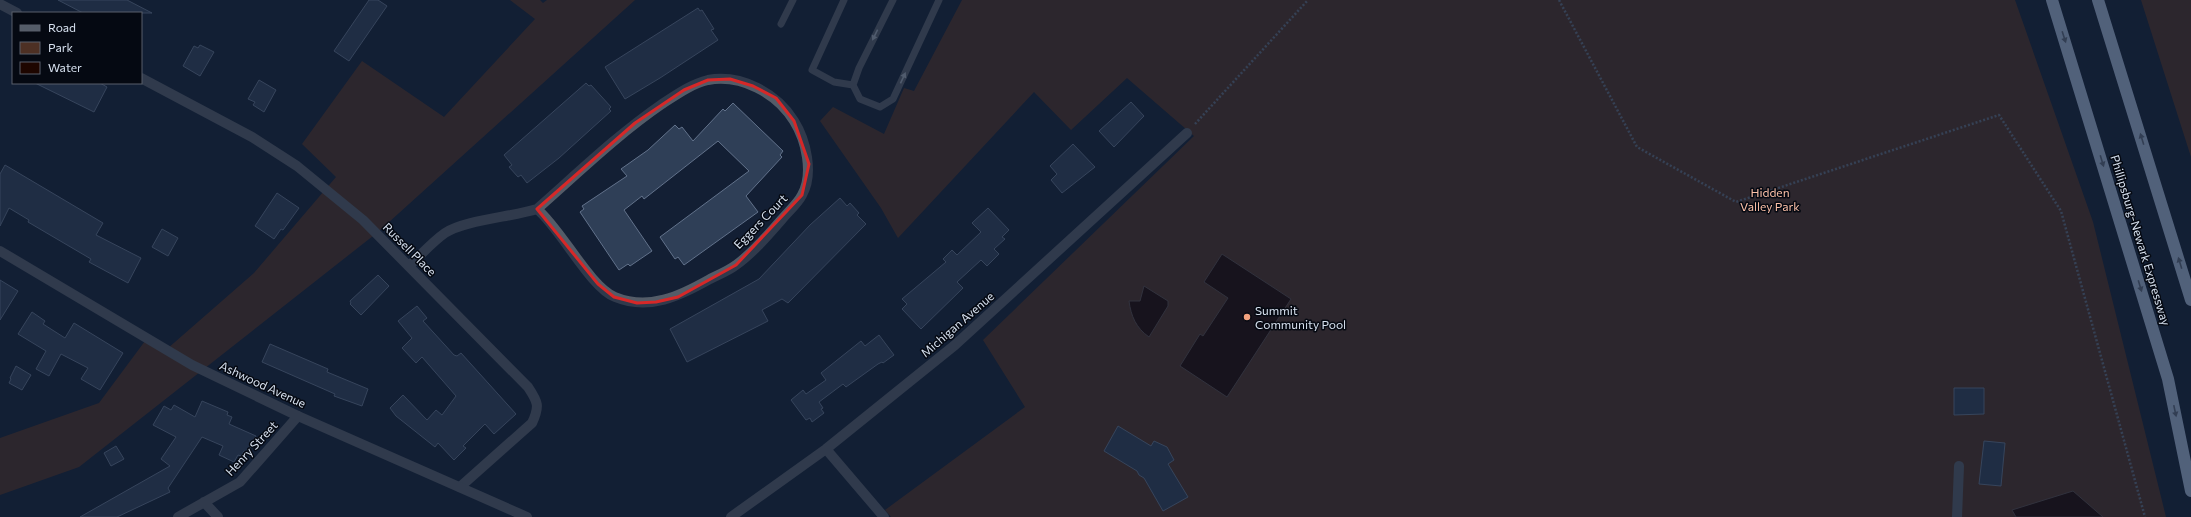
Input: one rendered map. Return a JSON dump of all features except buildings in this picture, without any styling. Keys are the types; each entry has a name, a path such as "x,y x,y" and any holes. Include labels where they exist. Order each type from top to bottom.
{"highway":[{"name":"Phillipsburg-Newark Expressway","path":"2052,0 2168,379 2191,491"},
{"path":"2098,0 2191,300"}],"street":[{"path":"0,4 15,12"},
{"name":"Russell Place","path":"142,79 252,137 297,166 362,220 528,387 537,401 537,412 532,424 460,487"},
{"name":"Eggers Court","path":"409,266 445,233 460,226 518,215 537,209 635,123 684,90 708,80 730,79 752,86 776,98 794,120 803,141 809,164 802,195 773,229 736,265 678,297 656,302 637,303 614,297 598,284 558,231 537,209"},
{"name":"Michigan Avenue","path":"731,517 826,449 955,345 1187,133"},
{"name":"Ashwood Avenue","path":"0,251 192,365 298,416 527,517"},
{"name":"Henry Street","path":"178,517 240,482 298,416"},
{"path":"826,449 884,517"},
{"path":"1957,517 1959,466"},
{"path":"204,502 218,517"}],"lane":[{"path":"781,24 793,0"},
{"path":"844,0 812,70 834,82 853,85"},
{"path":"893,0 859,68 853,85 860,99 880,106 893,99 939,0"}],"path":[{"path":"1187,133 1308,0"},
{"path":"1559,0 1637,147 1736,202 1999,115 2061,211 2145,517"}],"highlighted area":[{"path":"730,79 753,86 776,98 794,121 809,164 802,195 736,265 678,297 656,302 637,303 614,297 598,284 537,209 635,123 684,90 708,80"}],"green space":[{"path":"510,0 540,0 543,3 547,0 635,0 378,232 79,467 0,495 0,438 99,403 148,337 167,349 254,273 336,177 302,144 362,61 444,117 535,19"},
{"name":"Hidden Valley Park","path":"962,0 2015,0 2093,222 2166,517 891,517 885,510 1025,407 983,340 1194,136 1127,78 1071,130 1034,92 898,238 881,208 820,121 833,107 884,134 904,88 914,91"},
{"path":"2141,0 2191,0 2191,157"}],"water":[{"name":"Summit Community Pool","path":"1222,254 1291,299 1227,397 1180,366 1200,334 1203,336 1228,298 1204,282"},
{"path":"1144,286 1168,301 1168,306 1149,337 1137,326 1131,312 1129,301 1140,301"},
{"path":"2073,491 2103,517 2016,517 2012,510"}],"place":[{"name":"Summit Community Pool","path":"1247,317"}]}
